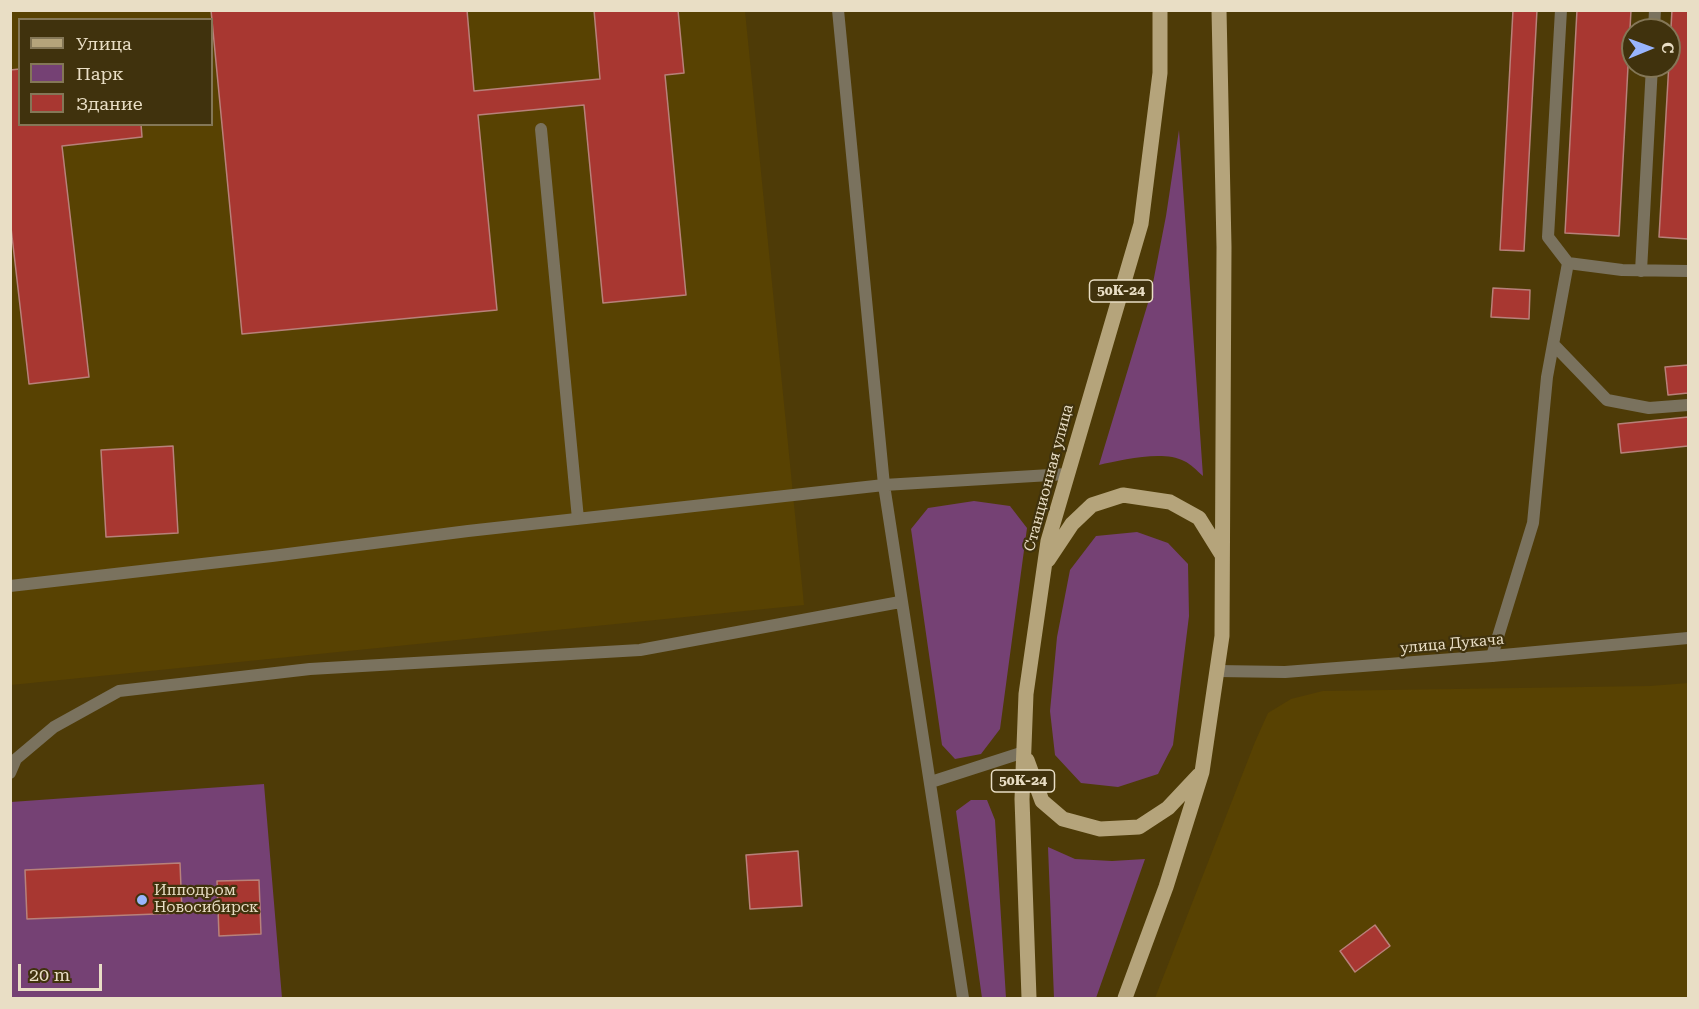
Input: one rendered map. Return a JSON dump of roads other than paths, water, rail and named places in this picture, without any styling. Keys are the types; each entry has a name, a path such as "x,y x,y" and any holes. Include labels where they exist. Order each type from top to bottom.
{"main road":[{"name":"Станционная улица","path":"1029,999 1022,799 1026,694 1048,541 1141,224 1160,73 1160,10"},
{"path":"1125,999 1166,887 1202,771 1222,636 1224,247 1219,10"},
{"path":"1045,564 1072,524 1092,505 1123,495 1170,502 1199,518 1222,555"},
{"path":"1024,752 1042,801 1063,819 1100,829 1139,826 1168,808 1202,771"}],"street":[{"path":"838,10 884,485 900,602 931,782 963,999"},
{"path":"1561,10 1548,237 1568,263 1622,270 1689,271"},
{"path":"1641,271 1651,78"},
{"path":"541,129 578,519"},
{"path":"1492,656 1533,523 1546,377 1568,263"},
{"path":"1552,344 1607,400 1649,408 1689,405"},
{"path":"10,586 884,485 1067,474"},
{"path":"10,773 16,759 54,726 119,691 310,669 640,650 900,602"},
{"name":"улица Дукача","path":"1217,671 1285,672 1689,638"},
{"path":"931,782 1024,752"}],"place":[{"name":"Ипподром Новосибирск","path":"142,900"}]}
